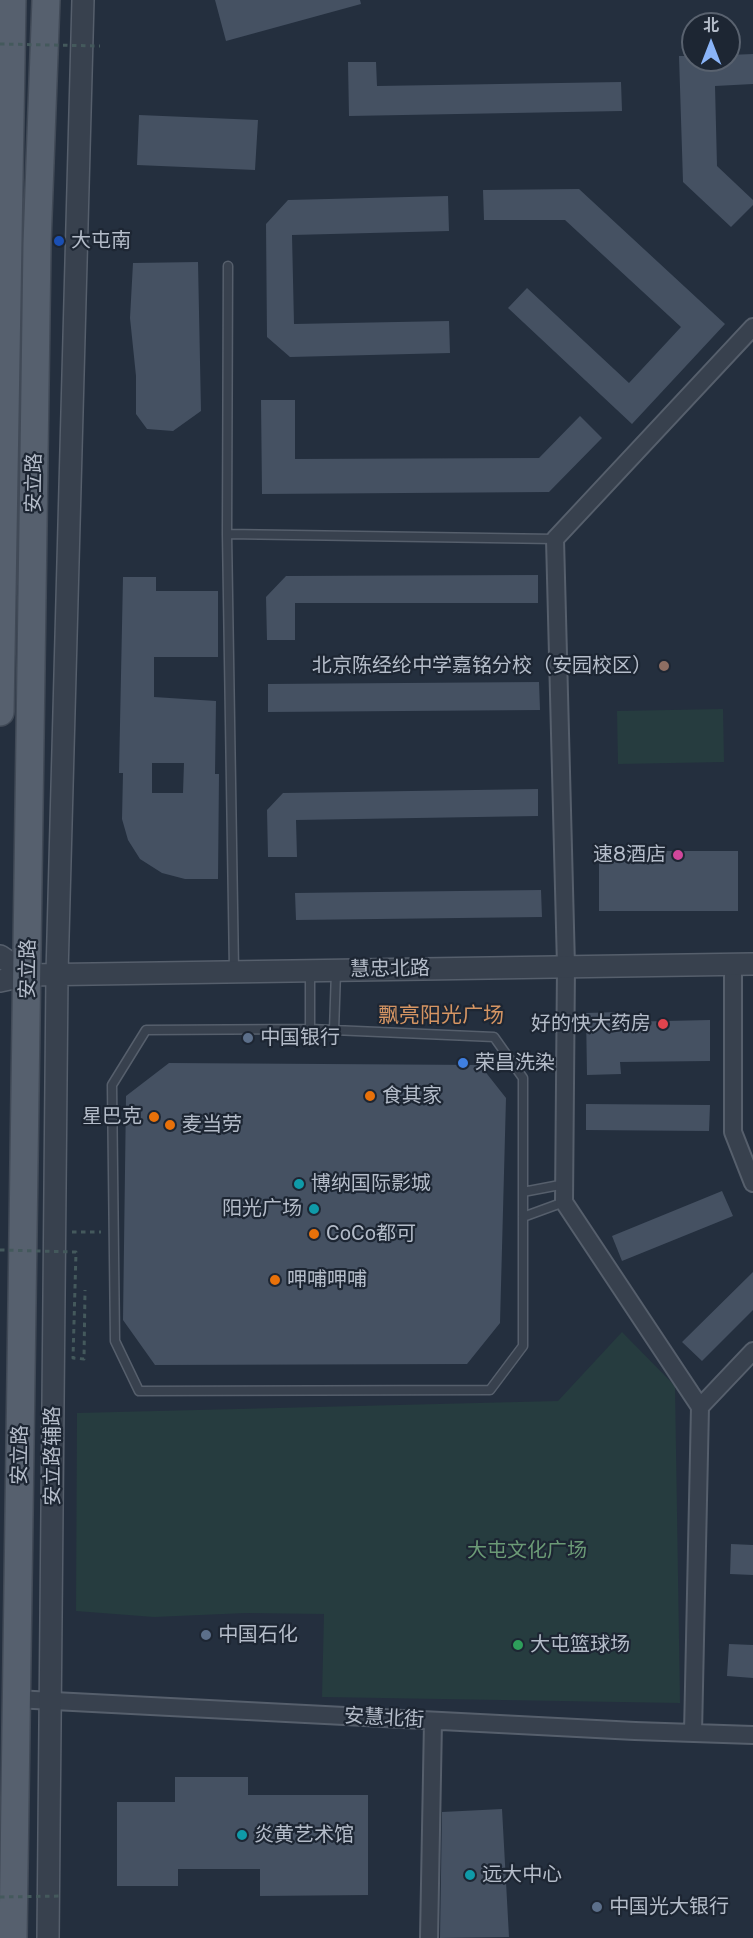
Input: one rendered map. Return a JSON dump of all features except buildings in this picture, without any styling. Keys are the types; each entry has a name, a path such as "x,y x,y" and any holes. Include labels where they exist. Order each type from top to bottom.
{"main road":[{"name":"安立路","path":"0,712 12,0"},
{"name":"安立路","path":"13,1938 37,244 46,0"}],"street":[{"name":"安立路","path":"57,974 83,0"},
{"path":"693,1733 700,1407 564,1202 566,966 555,539 753,327"},
{"path":"0,956 28,975"},
{"path":"743,964 733,1132 753,1183"},
{"name":"慧忠北路","path":"0,981 28,975 57,974 743,964"},
{"name":"安立路辅路","path":"48,1938 57,974"},
{"path":"700,1407 753,1351"},
{"name":"安慧北街","path":"15,1699 753,1735"},
{"path":"429,1938 433,1721"}],"lane":[{"path":"228,266 227,534 234,971"},
{"path":"227,534 555,539"},
{"path":"309,970 310,1029"},
{"path":"334,1031 336,970"},
{"path":"310,1029 334,1031 494,1036 523,1078 523,1346 490,1390 139,1391 115,1341 112,1085 146,1030 310,1029"},
{"path":"523,1192 565,1184"},
{"path":"523,1216 564,1202"}],"path":[{"path":"0,45 100,46"},
{"path":"55,1232 114,1232"},
{"path":"0,1250 76,1252 74,1358 84,1359 85,1290"},
{"path":"0,1897 63,1896"}],"green space":[{"path":"723,709 724,762 618,764 617,711"},
{"name":"大屯文化广场","path":"622,1332 675,1386 680,1703 322,1697 324,1614 246,1613 154,1617 76,1611 77,1413 558,1401"}],"place":[{"name":"大屯南","path":"59,241"},
{"name":"北京陈经纶中学嘉铭分校（安园校区）","path":"664,666"},
{"name":"速8酒店","path":"678,855"},
{"name":"好的快大药房","path":"663,1024"},
{"name":"中国银行","path":"248,1038"},
{"name":"荣昌洗染","path":"463,1063"},
{"name":"食其家","path":"370,1096"},
{"name":"星巴克","path":"154,1117"},
{"name":"麦当劳","path":"170,1125"},
{"name":"博纳国际影城","path":"299,1184"},
{"name":"阳光广场","path":"314,1209"},
{"name":"CoCo都可","path":"314,1234"},
{"name":"呷哺呷哺","path":"275,1280"},
{"name":"中国石化","path":"206,1635"},
{"name":"大屯篮球场","path":"518,1645"},
{"name":"炎黄艺术馆","path":"242,1835"},
{"name":"远大中心","path":"470,1875"},
{"name":"中国光大银行","path":"597,1907"}],"district":[{"name":"飘亮阳光广场","path":"441,1016"}]}
